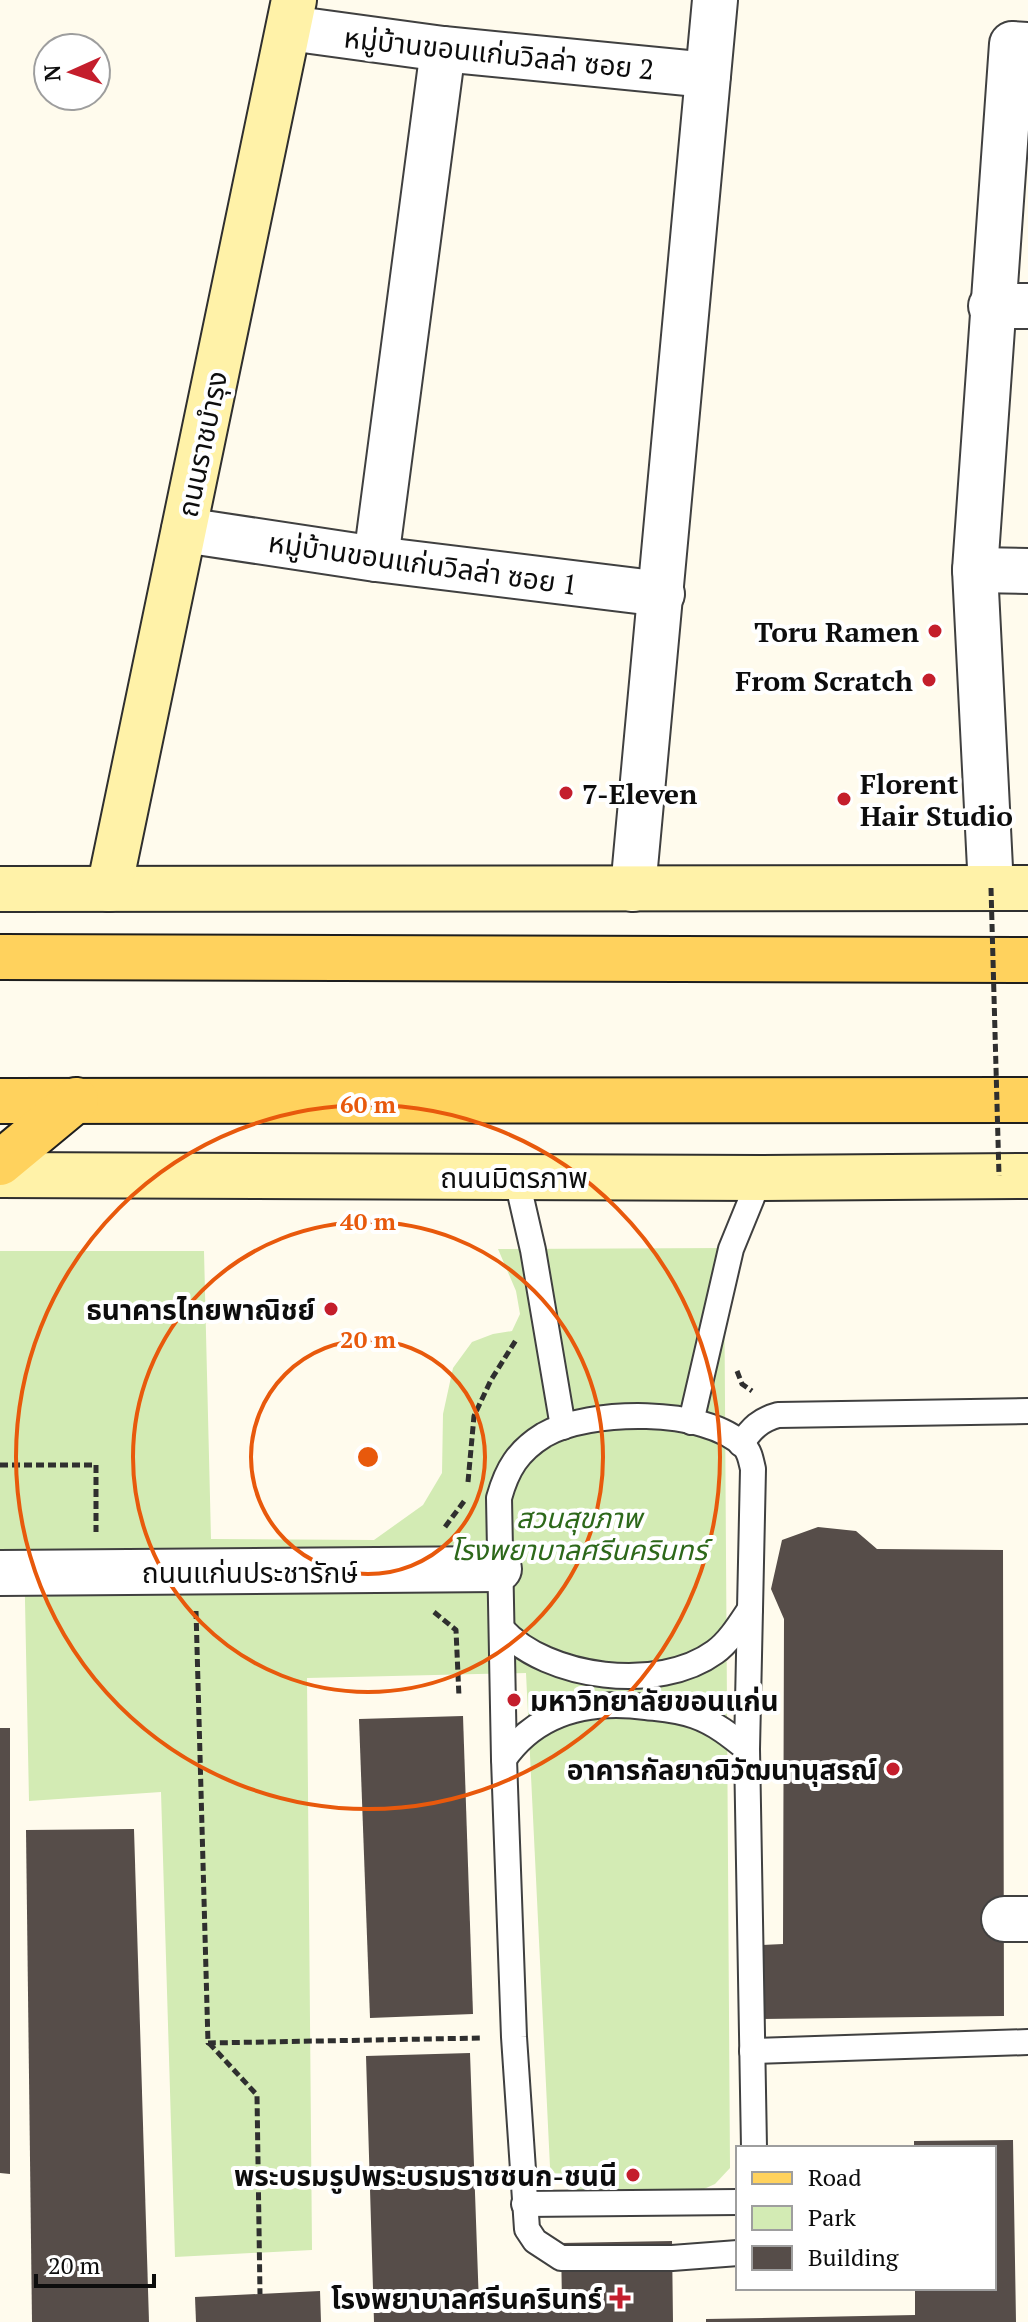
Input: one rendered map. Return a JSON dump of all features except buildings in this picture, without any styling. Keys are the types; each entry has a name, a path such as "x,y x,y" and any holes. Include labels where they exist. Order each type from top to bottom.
{"main road":[{"name":"ถนนราชบำรุง","path":"109,889 292,14"},
{"path":"0,889 1010,888"},
{"path":"0,957 1028,960"},
{"path":"0,1163 76,1100"},
{"path":"0,1101 1028,1100"},
{"name":"ถนนมิตรภาพ","path":"0,1175 1013,1176"}],"street":[{"path":"633,889 715,0"},
{"name":"หมู่บ้านขอนแก่นวิลล่า ซอย 2","path":"292,14 443,49 708,75"},
{"path":"1010,888 975,570 1010,306 1012,44 1028,45"},
{"path":"376,559 443,49"},
{"name":"หมู่บ้านขอนแก่นวิลล่า ซอย 1","path":"184,530 376,559 662,594"},
{"path":"975,570 1028,571"},
{"name":"ถนนแก่นประชารักษ์","path":"0,1573 499,1569"}],"lane":[{"path":"516,1176 533,1250 563,1427"},
{"path":"691,1422 731,1249 760,1178"},
{"path":"741,1444 751,1429 763,1419 778,1415 1028,1411"},
{"path":"736,2253 672,2258 561,2258 535,2241 527,2229 514,2037 499,1498 506,1472 522,1452 544,1435 576,1422 606,1418 665,1418 691,1422 732,1436 747,1449 753,1469 747,1749 754,2146"},
{"path":"502,1629 526,1649 567,1668 619,1675 658,1673 689,1666 716,1652 750,1609"},
{"path":"504,1759 516,1741 551,1716 572,1709 624,1704 676,1710 695,1716 714,1725 747,1749"},
{"path":"752,2051 1028,2042"},
{"path":"524,2204 736,2202"}],"path":[{"path":"1010,888 1013,1176"},
{"path":"412,1570 411,1546 444,1528 464,1504 474,1416 491,1380 523,1330"},
{"path":"734,1365 742,1384 763,1398"},
{"path":"0,1465 96,1465 96,1573"},
{"path":"196,1602 208,2043 257,2095 260,2294"},
{"path":"208,2043 514,2037"}],"green space":[{"name":"สวนสุขภาพ โรงพยาบาลศรีนครินทร์","path":"724,1248 730,2168 715,2184 695,2193 584,2194 562,2182 550,2167 526,1673 307,1678 312,2250 175,2257 161,1792 29,1801 24,1551 0,1551 0,1251 204,1251 211,1539 374,1540 423,1505 442,1473 443,1414 453,1368 472,1342 512,1331 520,1314 516,1291 498,1249"}],"place":[{"name":"Toru Ramen","path":"935,631"},
{"name":"From Scratch","path":"929,680"},
{"name":"7-Eleven","path":"566,793"},
{"name":"Florent Hair Studio","path":"844,799"},
{"name":"ธนาคารไทยพาณิชย์","path":"331,1309"},
{"name":"มหาวิทยาลัยขอนแก่น","path":"514,1700"},
{"name":"อาคารกัลยาณิวัฒนานุสรณ์","path":"893,1769"},
{"name":"พระบรมรูปพระบรมราชชนก-ชนนี","path":"633,2175"},
{"name":"โรงพยาบาลศรีนครินทร์","path":"620,2298"}]}
